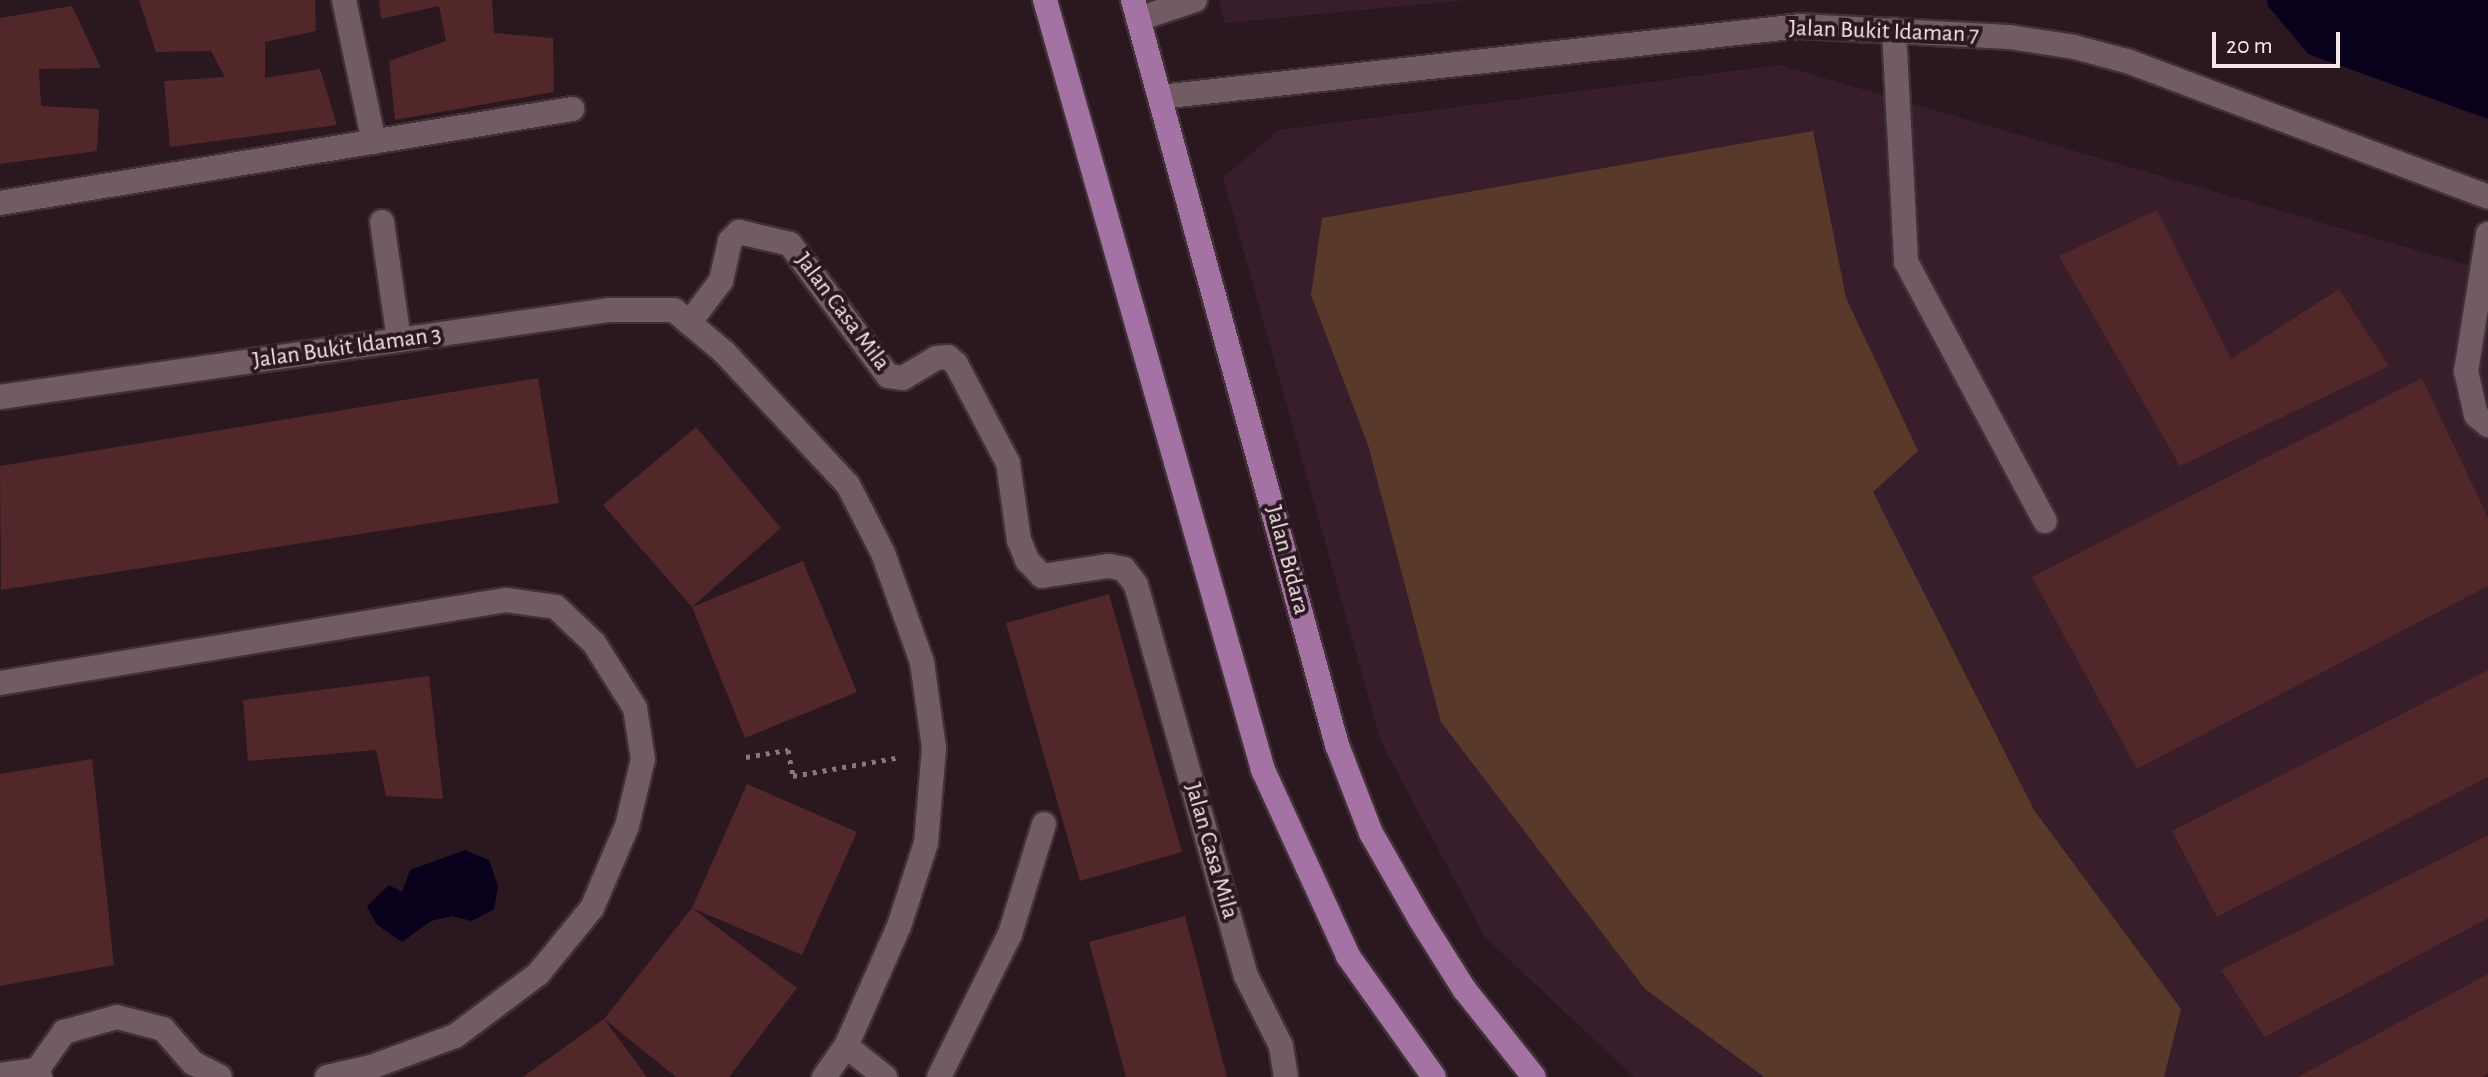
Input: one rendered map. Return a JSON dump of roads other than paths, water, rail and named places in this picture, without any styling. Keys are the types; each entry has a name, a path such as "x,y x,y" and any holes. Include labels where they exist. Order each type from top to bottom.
{"main road":[{"path":"1045,0 1263,770 1348,956 1434,1077"},
{"name":"Jalan Bidara","path":"1136,9 1337,745 1371,833 1464,989 1534,1077"}],"street":[{"path":"344,0 374,142"},
{"path":"1136,9 1195,0"},
{"name":"Jalan Bukit Idaman 7","path":"1160,97 1800,26 2009,37 2127,61 2488,197"},
{"path":"1894,30 1906,262 2045,521"},
{"path":"0,203 572,109"},
{"path":"382,222 399,340"},
{"name":"Jalan Casa Mila","path":"689,323 721,281 730,241 739,232 790,244 888,376 903,378 936,358 948,357 956,364 1008,463 1019,540 1027,560 1042,576 1109,566 1124,569 1136,585 1246,976 1281,1046 1286,1077"},
{"path":"2488,234 2466,371 2476,415 2488,425"},
{"name":"Jalan Bukit Idaman 3","path":"0,397 608,310 674,310 689,323"},
{"path":"689,323 725,353 848,485 883,553 922,662 934,748 926,843 899,926 846,1046 824,1077"},
{"path":"0,683 506,600 556,607 594,643 635,708 643,759 627,826 592,908 538,974 455,1036 371,1067 327,1077"},
{"path":"939,1077 1010,934 1044,824"},
{"path":"0,1075 38,1074 64,1032 117,1017 163,1029 193,1063 220,1077"},
{"path":"846,1046 885,1077"}]}
